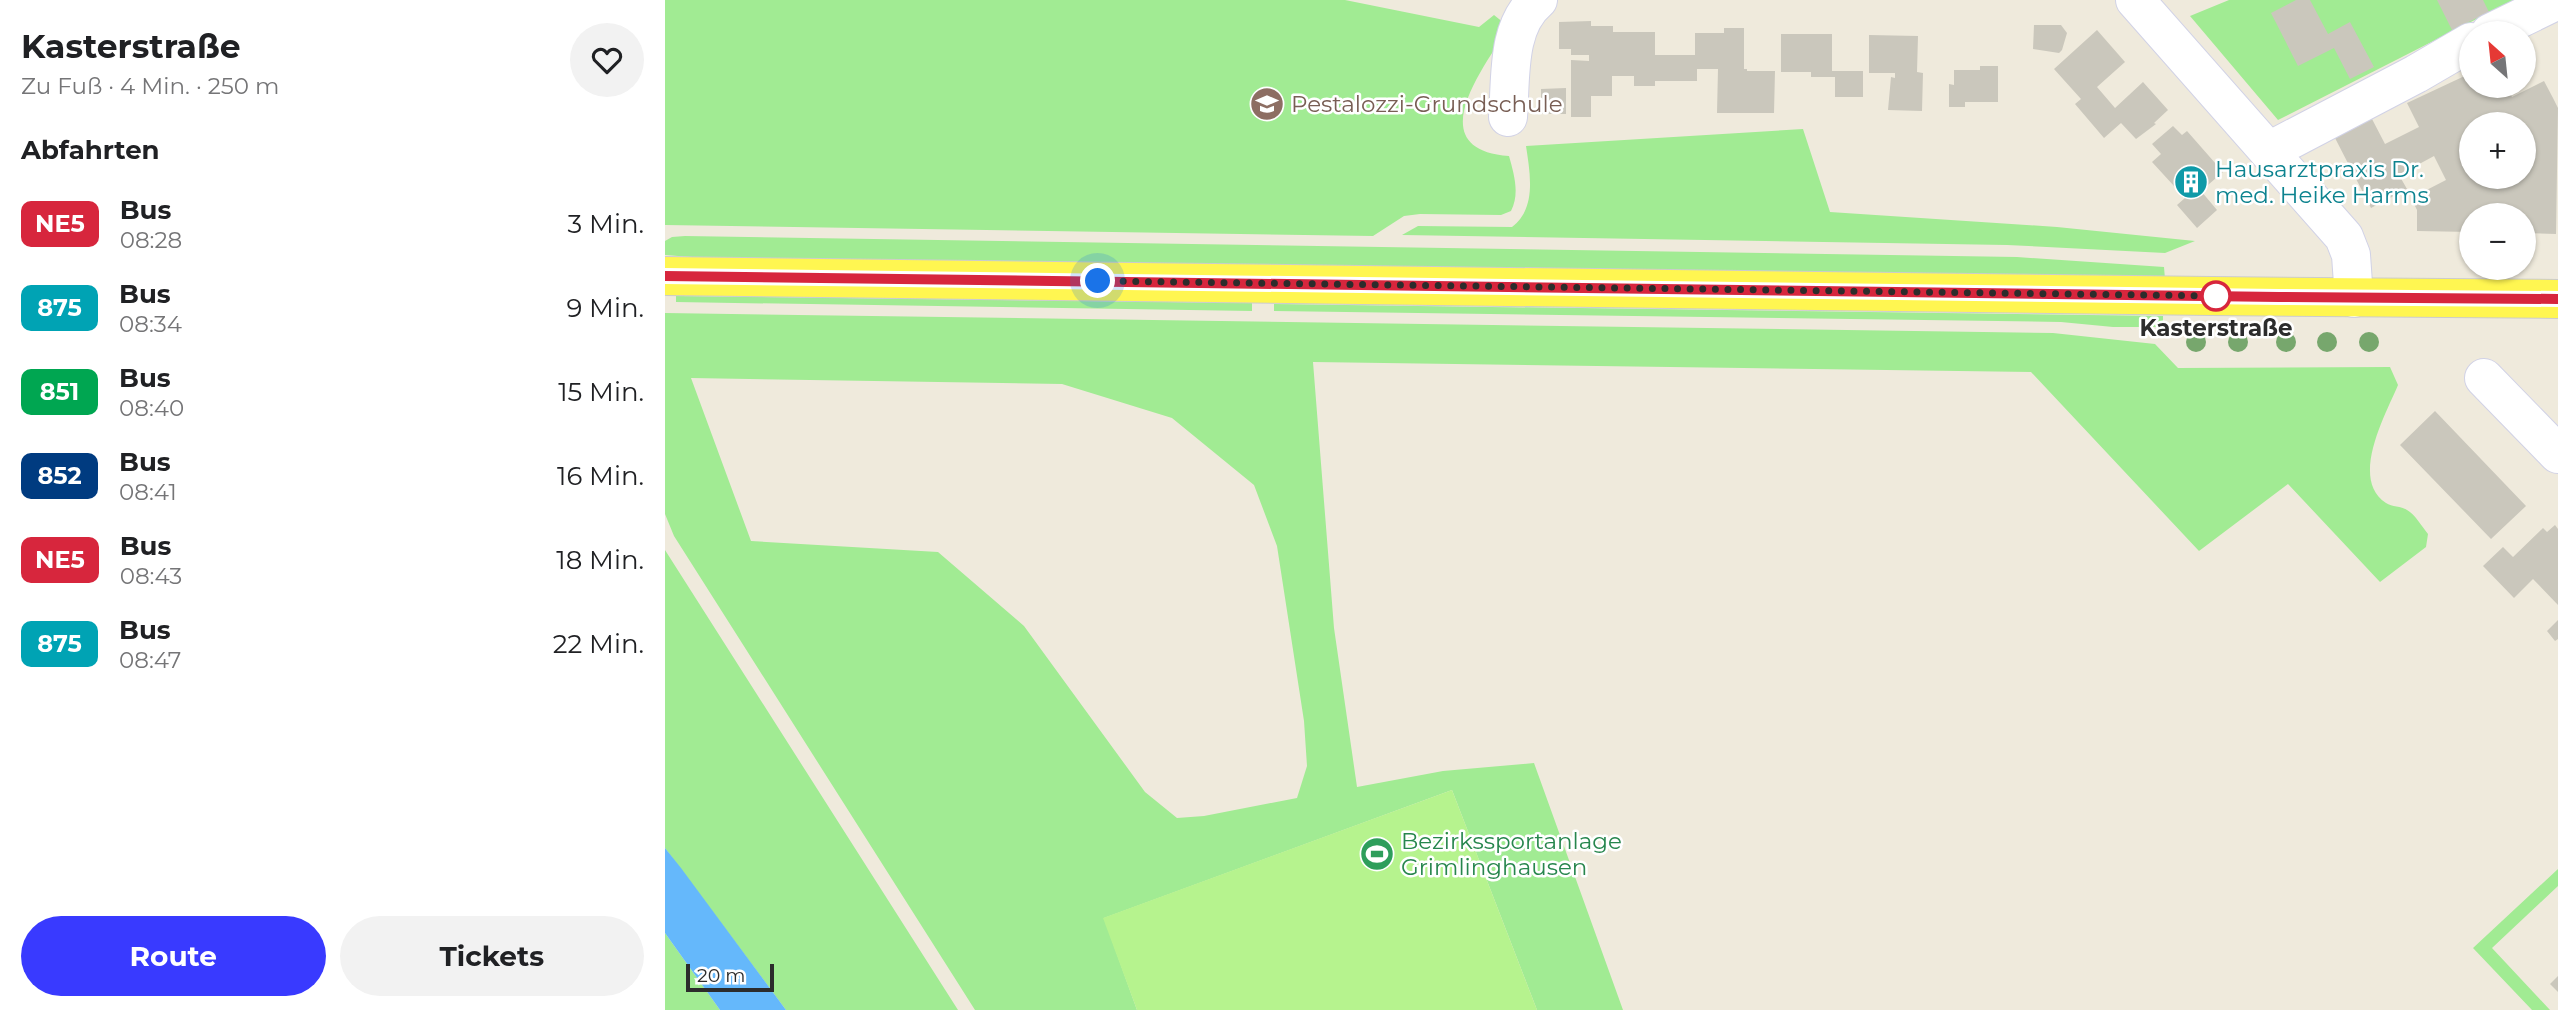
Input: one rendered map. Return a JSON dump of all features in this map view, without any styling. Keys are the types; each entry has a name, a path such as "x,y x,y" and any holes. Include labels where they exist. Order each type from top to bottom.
{"main road":[{"path":"665,276 2558,299"}],"street":[{"path":"1508,117 1514,46 1525,14 1538,0"},
{"path":"2135,0 2344,237 2351,255 2354,298"},
{"path":"2515,21 2558,0"},
{"path":"2269,151 2459,49"},
{"path":"2484,378 2558,454"}],"green space":[{"path":"665,0 1345,0 1479,27 1494,15 1509,27 1474,84 1466,104 1463,123 1468,139 1482,150 1509,156 1515,184 1514,204 1511,211 1501,215 1404,216 1373,236 665,225"},
{"path":"2229,0 2514,0 2473,21 2459,21 2459,28 2278,120 2190,16"},
{"path":"1803,129 1830,212 2057,227 2195,241 2165,253 2007,245 1402,235 1418,226 1512,227 1525,210 1530,190 1526,146"},
{"path":"672,237 2017,257 2164,267 2165,279 745,261 665,255 665,241"},
{"path":"676,296 1252,303 1252,311 676,302"},
{"path":"1274,304 2163,316 2163,327 2113,327 2061,322 1274,311"},
{"path":"665,313 2053,333 2155,344 2178,368 2390,367 2398,385 2374,446 2370,463 2371,479 2375,492 2386,503 2410,512 2428,534 2426,547 2380,582 2288,484 2199,551 2031,372 1313,362 1334,628 1357,787 1443,771 1534,763 1623,1010 1537,1010 1452,790 1104,918 1137,1010 975,1010 674,536 665,514","holes":["691,378 1062,384 1172,418 1254,485 1277,546 1304,721 1307,766 1297,798 1204,816 1177,818 1145,792 1024,626 938,552 751,541"]},
{"path":"665,550 958,1010 786,1010 665,848"},
{"name":"Bezirkssportanlage Grimlinghausen","path":"1452,790 1537,1010 1137,1010 1103,918"},
{"path":"2558,869 2558,886 2492,948 2550,1010 2532,1010 2473,948"},
{"path":"665,933 720,1010 665,1010"}],"water":[{"path":"665,848 786,1010 720,1010 665,933"}],"building":[{"path":"2296,0 2310,0 2328,34 2350,22 2374,67 2350,79 2334,48 2298,66 2271,13"},
{"path":"2437,0 2483,0 2489,12 2470,21 2459,21 2459,27 2452,30"},
{"path":"1591,21 1591,26 1613,26 1613,32 1655,32 1655,55 1695,55 1695,33 1724,33 1724,28 1744,28 1744,69 1775,71 1774,113 1717,113 1718,69 1697,69 1697,81 1655,81 1655,86 1634,86 1634,76 1612,76 1612,96 1591,96 1591,117 1571,117 1571,60 1589,61 1589,55 1571,55 1571,49 1559,49 1559,22"},
{"path":"2034,25 2061,25 2067,33 2059,53 2033,49"},
{"path":"2097,30 2125,62 2097,87 2115,108 2143,82 2168,110 2154,123 2156,124 2136,139 2121,123 2104,138 2075,104 2081,99 2054,69"},
{"path":"1781,34 1832,34 1832,71 1863,71 1863,97 1835,97 1835,77 1811,77 1811,72 1781,72"},
{"path":"1869,35 1918,36 1917,72 1923,73 1922,111 1888,110 1891,77 1895,78 1895,73 1869,73"},
{"path":"1980,66 1998,66 1998,102 1965,102 1965,107 1949,107 1949,84 1954,85 1954,70 1980,70"},
{"path":"2459,79 2459,98 2536,98 2536,85 2544,81 2558,108 2556,234 2536,233 2536,203 2459,203 2459,232 2417,231 2417,210 2411,198 2446,180 2434,156 2399,175 2407,189 2371,208 2335,138 2372,119 2385,144 2419,127 2407,103"},
{"path":"1566,88 1566,114 1541,114 1541,89"},
{"name":"Hausarztpraxis Dr. med. Heike Harms","path":"2173,126 2182,135 2187,131 2223,172 2201,191 2217,210 2197,228 2177,205 2185,198 2152,162 2161,154 2152,144"},
{"path":"2435,411 2526,506 2491,539 2400,445"},
{"path":"2555,525 2558,529 2558,605 2533,579 2514,598 2483,566 2503,547 2513,557 2543,528 2547,532"},
{"path":"2558,620 2558,639 2555,641 2547,631"},
{"path":"2558,976 2558,992 2550,984"}],"bus line":[{"name":"NE5","path":"665,276 2558,299"}],"place":[{"name":"Pestalozzi-Grundschule","path":"1267,104"},
{"name":"Hausarztpraxis Dr. med. Heike Harms","path":"2191,182"},
{"name":"Kasterstraße","path":"2216,296"},
{"name":"Bezirkssportanlage Grimlinghausen","path":"1377,854"}],"route":[{"path":"1098,281 2216,296"}]}
